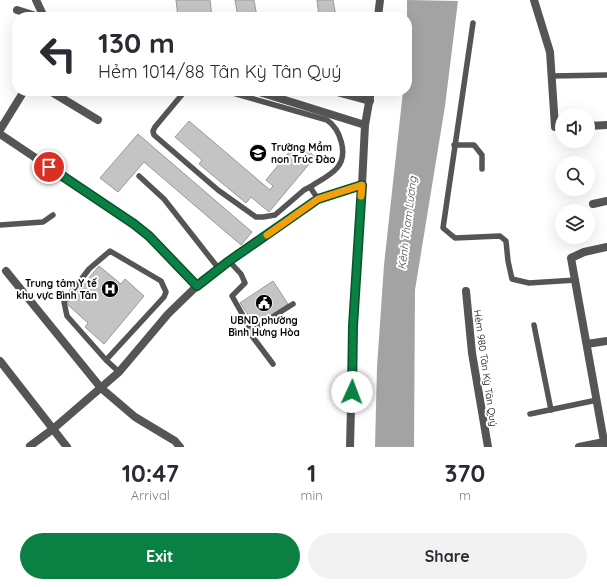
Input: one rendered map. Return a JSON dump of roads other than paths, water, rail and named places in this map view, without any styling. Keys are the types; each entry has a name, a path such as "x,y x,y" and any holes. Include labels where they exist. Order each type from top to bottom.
{"street":[{"path":"36,0 42,12"},
{"path":"379,12 380,0"},
{"path":"534,0 550,52 555,117"},
{"path":"17,10 23,12"},
{"path":"0,130 21,96"},
{"path":"58,96 98,120"},
{"path":"272,96 365,125"},
{"path":"352,96 370,101"},
{"path":"350,447 353,326 365,125 370,96"},
{"path":"595,126 607,126"},
{"path":"0,134 134,224 149,236 197,286"},
{"path":"30,446 53,429 119,372 168,314 197,286 229,261 318,199 362,185"},
{"path":"593,204 607,201"},
{"path":"579,447 604,445 572,258 584,252 607,247"},
{"path":"6,271 101,388 135,417 175,441 180,447"},
{"name":"Hẻm 980 Tân Kỳ Tân Quý","path":"466,291 472,353 488,447"},
{"path":"587,344 607,341"},
{"path":"0,361 67,447"}],"lane":[{"path":"472,23 443,228 455,238 500,236 506,241 512,279 529,283 576,280"},
{"path":"551,76 607,75"},
{"path":"181,96 155,126 153,131 154,135 218,190 251,214 263,217 275,215 304,190 336,168 339,163 342,146 340,136 334,126 326,120 243,96"},
{"path":"454,145 474,145 482,155 482,169"},
{"path":"139,176 164,199 219,269"},
{"path":"310,187 318,199"},
{"path":"0,225 43,222 53,215"},
{"path":"106,360 164,297 166,292 161,281 110,251 89,269 64,302 67,316 106,360 119,372"},
{"path":"229,261 241,274 245,283 232,296 250,331 273,364"},
{"path":"250,331 293,304"},
{"path":"534,325 551,410"},
{"path":"530,414 597,400"}],"water":[{"name":"Kênh Tham Lương","path":"407,0 458,1 445,106 415,290 414,447 375,447 377,367 384,265 402,96 412,96 412,12 407,12"}],"place":[{"name":"Trường Mầm non Trúc Đào","path":"258,153"},
{"name":"Trung tâm Y tế khu vực Bình Tân","path":"110,289"},
{"name":"UBND phường Bình Hưng Hòa","path":"264,303"}]}
